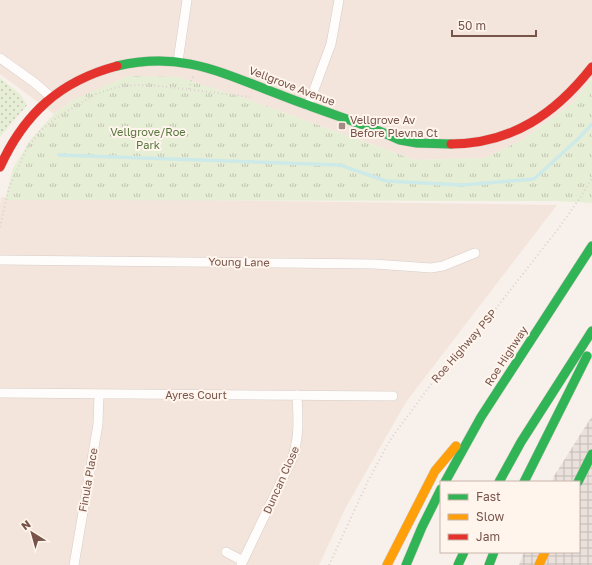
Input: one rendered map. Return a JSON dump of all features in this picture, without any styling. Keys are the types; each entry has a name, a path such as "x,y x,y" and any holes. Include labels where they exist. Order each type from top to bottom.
{"main road":[{"name":"Vellgrove Avenue","path":"0,167 5,154 18,131 34,112 51,97 69,84 122,63 154,60 178,61 197,65 246,81 308,106 411,142 450,145 488,140 519,130 548,113 570,95 592,66"},
{"name":"Roe Highway","path":"446,481 481,417 592,246"},
{"path":"500,481 529,429 592,331"},
{"path":"524,481 592,345"},
{"path":"387,565 435,470 481,417"},
{"path":"578,481 592,454"},
{"path":"406,565 422,527 440,491"},
{"path":"458,565 464,553"},
{"path":"489,565 494,553"},
{"path":"539,565 545,553"}],"street":[{"path":"178,61 187,0"},
{"path":"308,106 332,44 339,0"},
{"path":"0,58 35,83 51,97"},
{"name":"Young Lane","path":"0,260 374,264 431,268 444,266 475,253"},
{"name":"Ayres Court","path":"0,393 393,396"},
{"name":"Finula Place","path":"74,565 98,424 99,394"},
{"name":"Duncan Close","path":"226,552 242,563 292,459 299,429 297,395"}],"path":[{"path":"0,227 9,188 26,150 40,131 56,118 96,94 117,87 160,86 252,97"},
{"name":"Roe Highway PSP","path":"329,565 368,481 390,440 449,360 483,325 553,235 580,198 592,178"}],"shaded area":[{"path":"0,0 592,0 592,78 573,103 522,140 485,158 415,160 244,98 178,77 75,99 54,114 0,74"},
{"path":"1,197 557,205 406,402 346,507 319,565 0,565"},
{"path":"592,416 592,565 519,565 524,553 580,553 580,481 552,481"}],"green space":[{"name":"Vellgrove/Roe Park","path":"128,76 178,77 244,98 415,160 485,158 522,140 573,103 592,78 592,203 555,201 5,200 13,168 31,139 54,114 75,99"},
{"path":"0,78 21,95 27,105 0,137"}],"waterway":[{"path":"59,155 340,165 386,181 463,185 534,179 579,138 592,124"}],"traffic: fast":[{"path":"117,66 140,62 161,61 181,62 200,66 237,78 400,140 417,143 451,144"},
{"path":"446,481 481,417 592,246"},
{"path":"500,481 521,442 592,331"},
{"path":"524,481 587,356"},
{"path":"578,481 592,454"},
{"path":"406,565 422,527 440,491"},
{"path":"458,565 464,553"},
{"path":"489,565 494,553"}],"traffic: slow":[{"path":"387,565 435,471 456,446"},
{"path":"539,565 545,553"}],"traffic: jam":[{"path":"0,167 20,131 46,102 78,81 97,72 117,66"},
{"path":"451,144 473,143 494,138 513,132 531,123 548,112 578,84 592,67"}],"place":[{"name":"Vellgrove Av Before Plevna Ct","path":"342,126"}]}
